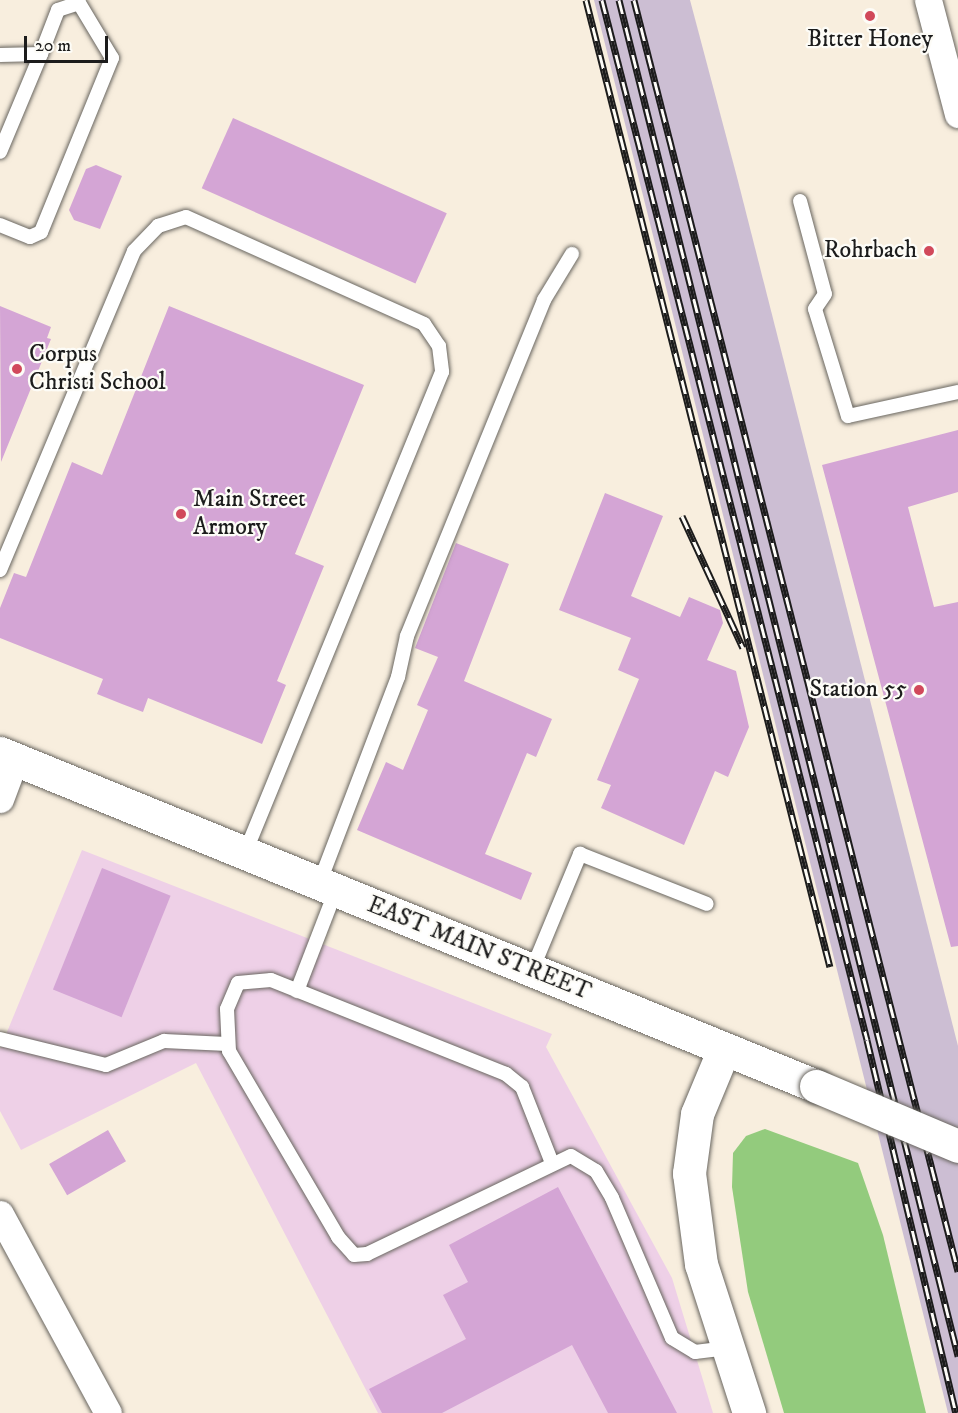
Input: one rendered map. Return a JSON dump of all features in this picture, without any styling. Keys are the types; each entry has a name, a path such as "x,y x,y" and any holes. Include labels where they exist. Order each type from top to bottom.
{"main road":[{"name":"EAST MAIN STREET","path":"8,756 958,1146"},
{"path":"724,1049 698,1114 688,1173 701,1264 749,1413"}],"street":[{"path":"928,0 951,59 958,114"},
{"path":"0,799 8,756"},
{"path":"0,1214 108,1413"}],"lane":[{"path":"0,152 58,10 79,3 112,58 42,232 30,237 0,225"},
{"path":"0,55 41,54"},
{"path":"800,201 825,294 815,309 848,416 958,392"},
{"path":"0,570 134,251 158,226 186,217 424,324 439,346 442,372 245,853"},
{"path":"297,991 328,887 398,677 407,636 544,300 572,254"},
{"path":"532,970 580,854 707,904"},
{"path":"552,1163 522,1087 506,1074 271,980 238,983 227,1009 227,1044 338,1237 354,1255 367,1254 552,1163 571,1156 596,1171 634,1244 672,1338 695,1352 728,1348"},
{"path":"0,1039 106,1065 164,1041 227,1044"}],"shaded area":[{"path":"594,0 690,0 738,181 958,1046 958,1413 948,1413"},
{"path":"82,850 552,1034 546,1047 672,1278 713,1413 378,1413 196,1063 21,1150 0,1111 0,1049"}],"green space":[{"path":"765,1129 858,1163 883,1235 926,1413 784,1413 748,1292 732,1187 733,1153 746,1136"}],"building":[{"path":"233,118 447,213 415,284 202,188"},
{"path":"96,165 122,176 100,229 74,220 69,210 86,169"},
{"name":"Corpus Christi School","path":"0,306 51,327 47,338 51,339 1,462"},
{"name":"Main Street Armory","path":"169,306 364,385 295,554 324,566 277,681 286,685 262,744 148,698 143,712 97,694 103,679 0,638 0,608 14,573 26,577 72,462 102,475"},
{"name":"Station 55","path":"958,430 958,492 908,507 934,607 958,602 958,946 951,947 822,465"},
{"path":"605,493 663,516 631,596 680,617 689,597 720,610 723,623 707,660 736,671 749,727 728,777 715,771 684,845 601,808 611,785 597,780 639,679 618,670 631,638 559,610"},
{"path":"456,543 509,564 464,681 552,719 536,757 527,753 485,854 532,873 521,900 357,830 386,762 403,770 428,710 417,705 438,657 415,648"},
{"path":"102,868 171,896 122,1017 53,989"},
{"path":"108,1130 126,1161 67,1195 49,1164"},
{"path":"558,1187 677,1413 608,1413 572,1345 442,1413 382,1413 369,1389 466,1339 443,1295 468,1282 449,1245"}],"railway":[{"path":"586,0 830,967"},
{"path":"602,0 867,1040 956,1413"},
{"path":"619,0 958,1356"},
{"path":"634,0 958,1271"},
{"path":"682,516 743,648"}],"place":[{"name":"Bitter Honey","path":"870,16"},
{"name":"Rohrbach","path":"929,251"},
{"name":"Corpus Christi School","path":"17,369"},
{"name":"Main Street Armory","path":"181,514"},
{"name":"Station 55","path":"919,690"}]}
